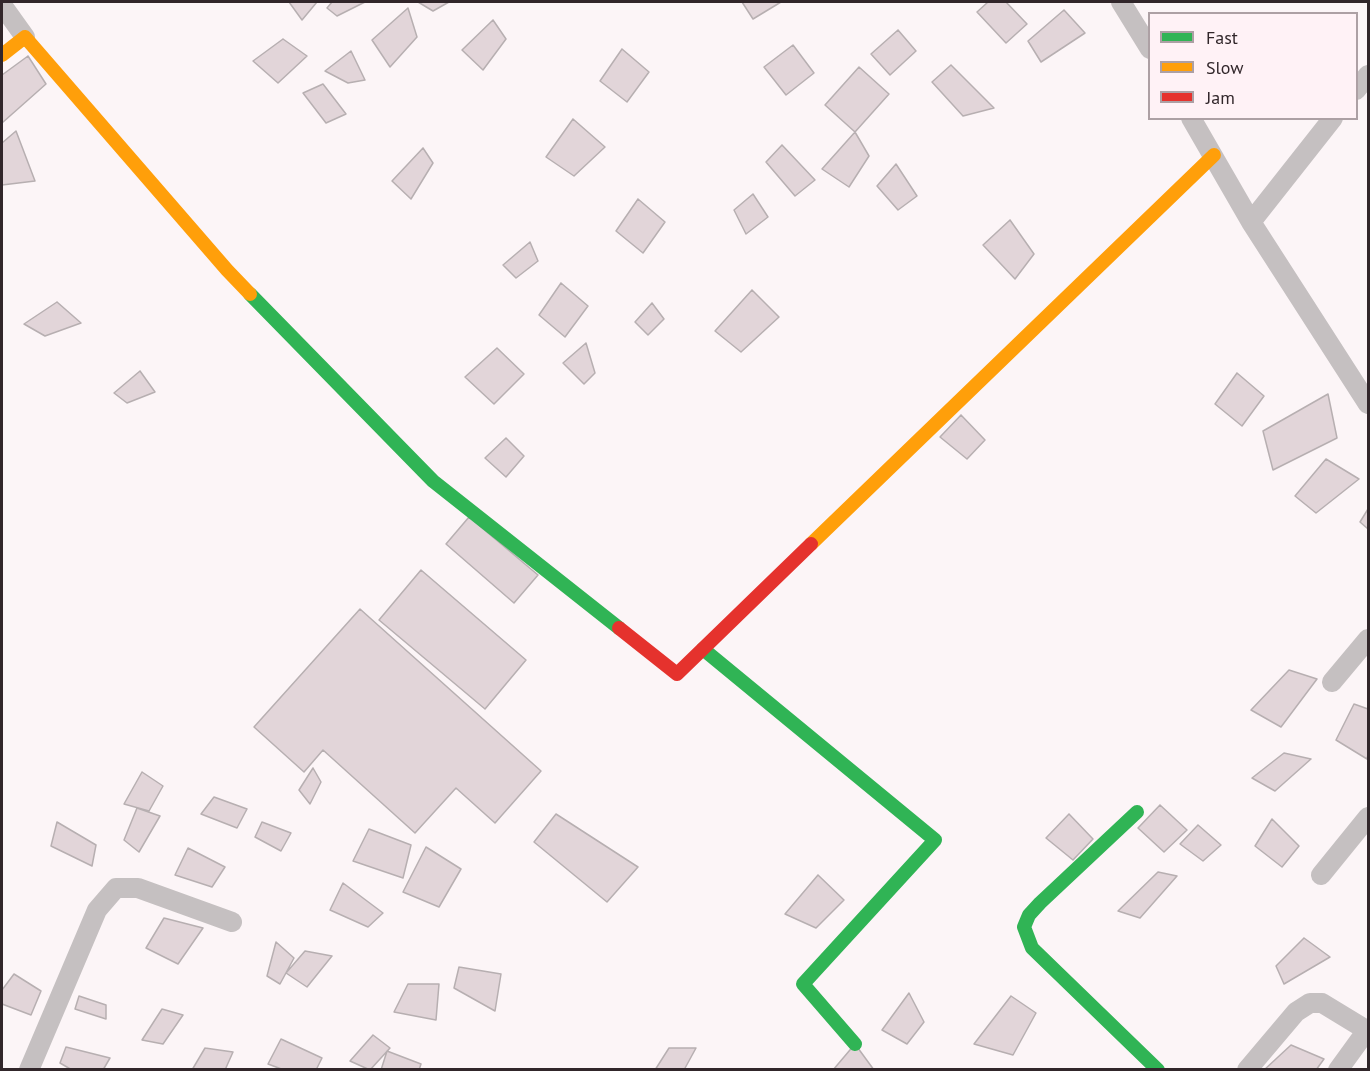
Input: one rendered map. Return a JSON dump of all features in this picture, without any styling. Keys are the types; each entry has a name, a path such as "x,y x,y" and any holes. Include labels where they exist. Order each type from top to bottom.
{"street":[{"path":"1120,2 1148,47"},
{"path":"2,5 25,37 227,270 433,481 677,674 1214,155"},
{"path":"2,55 25,37"},
{"path":"1358,88 1368,75"},
{"path":"1192,120 1251,222 1368,404"},
{"path":"1251,222 1331,120"},
{"path":"1332,682 1368,639"},
{"path":"703,649 935,840 803,984 855,1044"},
{"path":"1137,812 1040,903 1029,915 1024,927 1032,948 1158,1070"},
{"path":"1321,875 1368,817"},
{"path":"29,1070 97,910 116,888 138,888 232,922"},
{"path":"1247,1070 1296,1012 1310,1003 1322,1003 1368,1030 1338,1070"}],"building":[{"path":"289,2 317,2 302,20"},
{"path":"332,2 365,2 337,16 327,8"},
{"path":"418,2 449,2 433,11"},
{"path":"742,2 781,2 753,19"},
{"path":"988,2 1006,2 1027,24 1006,43 977,12"},
{"path":"408,8 417,37 390,67 372,40"},
{"path":"1064,10 1085,33 1041,62 1028,41"},
{"path":"493,20 506,39 483,70 462,50"},
{"path":"898,30 916,51 890,75 871,54"},
{"path":"283,39 307,56 278,83 253,61"},
{"path":"793,45 814,73 786,95 764,67"},
{"path":"622,49 649,72 627,102 600,81"},
{"path":"351,51 365,80 348,83 325,71"},
{"path":"28,56 46,84 2,123 2,75"},
{"path":"951,65 994,108 963,116 932,82"},
{"path":"859,67 889,94 855,132 825,105"},
{"path":"323,84 346,114 326,123 303,93"},
{"path":"573,119 605,147 574,176 546,157"},
{"path":"16,131 35,181 2,185 2,143"},
{"path":"855,132 869,156 849,187 822,169"},
{"path":"782,145 815,180 795,196 766,162"},
{"path":"423,148 433,163 411,199 392,181"},
{"path":"896,164 917,196 898,210 877,186"},
{"path":"753,194 768,217 746,234 734,210"},
{"path":"638,199 665,222 643,253 616,231"},
{"path":"1010,220 1034,254 1015,279 983,245"},
{"path":"530,242 538,261 516,278 503,265"},
{"path":"561,283 588,306 565,337 539,315"},
{"path":"752,290 779,317 741,352 715,331"},
{"path":"57,302 81,323 45,336 24,324"},
{"path":"652,303 664,319 648,335 635,322"},
{"path":"586,343 595,373 584,384 563,363"},
{"path":"497,348 524,374 494,404 465,377"},
{"path":"140,371 155,392 127,403 114,393"},
{"path":"1237,373 1264,396 1242,426 1215,404"},
{"path":"1328,394 1337,438 1273,470 1263,431"},
{"path":"961,415 985,440 967,459 940,437"},
{"path":"506,438 524,456 506,477 485,458"},
{"path":"1326,459 1359,479 1316,513 1295,496"},
{"path":"1368,509 1368,529 1360,522"},
{"path":"469,517 538,575 514,603 446,544"},
{"path":"421,570 526,660 485,709 379,620"},
{"path":"360,609 541,771 495,823 456,788 415,833 323,750 304,772 254,727"},
{"path":"1289,670 1317,679 1281,727 1251,710"},
{"path":"1354,704 1368,709 1367,759 1336,740"},
{"path":"1284,753 1311,759 1275,791 1252,778"},
{"path":"313,768 321,782 310,804 299,790"},
{"path":"142,772 163,786 149,811 124,804"},
{"path":"214,797 247,809 237,828 201,814"},
{"path":"1160,805 1187,830 1164,852 1138,828"},
{"path":"137,808 160,816 139,852 124,840"},
{"path":"556,814 638,867 607,902 534,842"},
{"path":"1069,814 1093,839 1073,860 1046,838"},
{"path":"1272,819 1299,846 1282,867 1255,846"},
{"path":"57,822 96,845 92,866 51,846"},
{"path":"262,822 291,833 281,851 255,837"},
{"path":"1198,825 1221,845 1203,861 1180,844"},
{"path":"369,829 411,845 403,878 353,861"},
{"path":"426,847 461,869 439,907 403,892"},
{"path":"188,848 225,867 212,887 175,875"},
{"path":"1158,872 1177,876 1140,918 1118,911"},
{"path":"818,875 844,900 816,928 785,914"},
{"path":"343,883 383,913 368,927 330,910"},
{"path":"164,918 203,928 178,964 146,948"},
{"path":"1304,938 1330,957 1284,984 1276,966"},
{"path":"276,942 294,958 280,984 267,976"},
{"path":"305,951 332,956 307,987 286,973"},
{"path":"459,967 501,974 495,1011 454,988"},
{"path":"14,974 41,991 31,1015 2,1004 2,990"},
{"path":"408,984 439,984 436,1020 394,1012"},
{"path":"909,993 924,1022 907,1044 882,1030"},
{"path":"79,996 106,1005 106,1019 75,1009"},
{"path":"1011,996 1036,1013 1013,1055 974,1044"},
{"path":"162,1009 183,1015 163,1044 142,1040"},
{"path":"373,1035 390,1048 370,1070 350,1061"},
{"path":"281,1039 322,1058 316,1070 284,1070 268,1064"},
{"path":"855,1044 874,1070 833,1070"},
{"path":"1291,1045 1324,1059 1316,1070 1264,1070"},
{"path":"66,1047 110,1058 103,1070 72,1070 60,1063"},
{"path":"205,1048 233,1052 225,1070 192,1070"},
{"path":"669,1048 696,1048 684,1070 655,1070"},
{"path":"387,1051 421,1064 419,1070 381,1070"}],"traffic: fast":[{"path":"250,294 433,481 619,628"},
{"path":"703,649 935,840 803,984 855,1044"},
{"path":"1137,812 1040,903 1029,915 1024,927 1032,948 1158,1070"}],"traffic: slow":[{"path":"2,55 25,37 250,294"},
{"path":"811,544 1214,155"}],"traffic: jam":[{"path":"619,628 677,674 811,544"}]}
